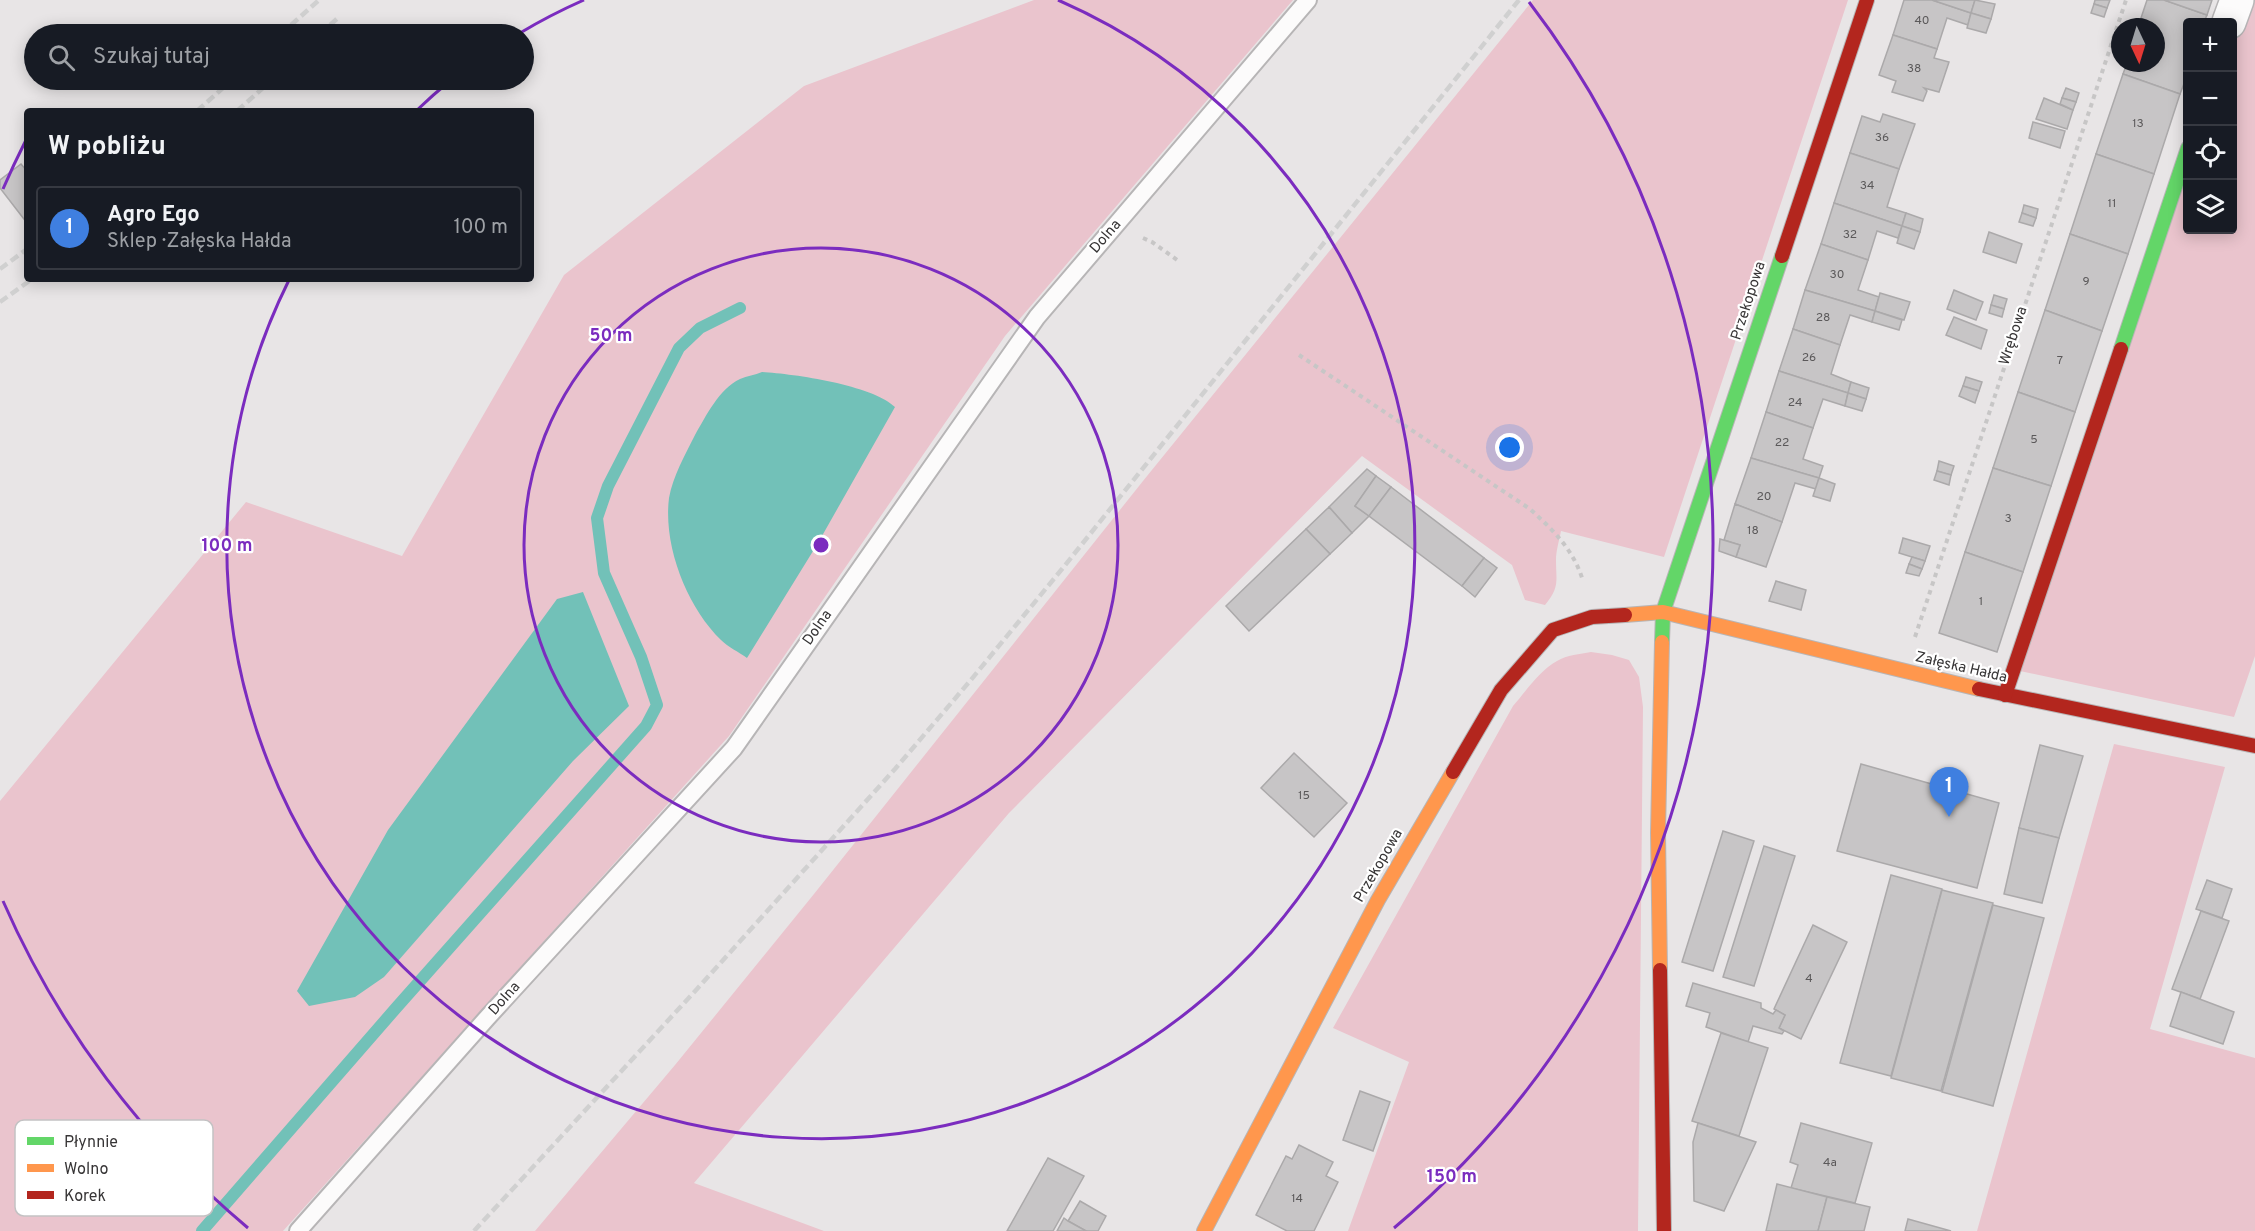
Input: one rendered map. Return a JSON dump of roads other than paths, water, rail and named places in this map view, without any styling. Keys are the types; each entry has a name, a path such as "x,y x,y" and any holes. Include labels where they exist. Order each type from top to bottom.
{"street":[{"name":"Przekopowa","path":"1664,1231 1658,833 1663,612 1867,0"},
{"path":"2230,18 2237,0"},
{"path":"2005,695 2183,160"},
{"name":"Przekopowa","path":"1204,1231 1378,900 1501,690 1552,630 1592,616 1663,612"},
{"name":"Załęska Hałda","path":"1663,612 2005,695 2255,746"}],"lane":[{"name":"Dolna","path":"297,1231 487,1018 734,748 1037,317 1308,0"}],"water":[{"path":"762,372 813,378 852,387 884,399 895,407 818,543 747,658 721,640 698,611 680,575 670,536 668,517 673,482 695,435 714,404 732,383"},
{"path":"583,592 629,706 573,761 384,977 355,997 309,1006 297,991 388,830 557,599"}],"waterway":[{"path":"202,1231 646,726 657,705 641,657 604,573 597,518 608,486 679,348 700,328 740,308"}],"railway":[{"path":"292,24 319,0"},
{"path":"474,1231 697,989 895,769 970,681 1519,0"},
{"path":"331,24 339,17"},
{"path":"200,108 221,90"},
{"path":"240,108 261,90"},
{"path":"0,269 24,251"},
{"path":"0,302 28,282"}],"place":[{"name":"Agro Ego","path":"1949,817"}]}
